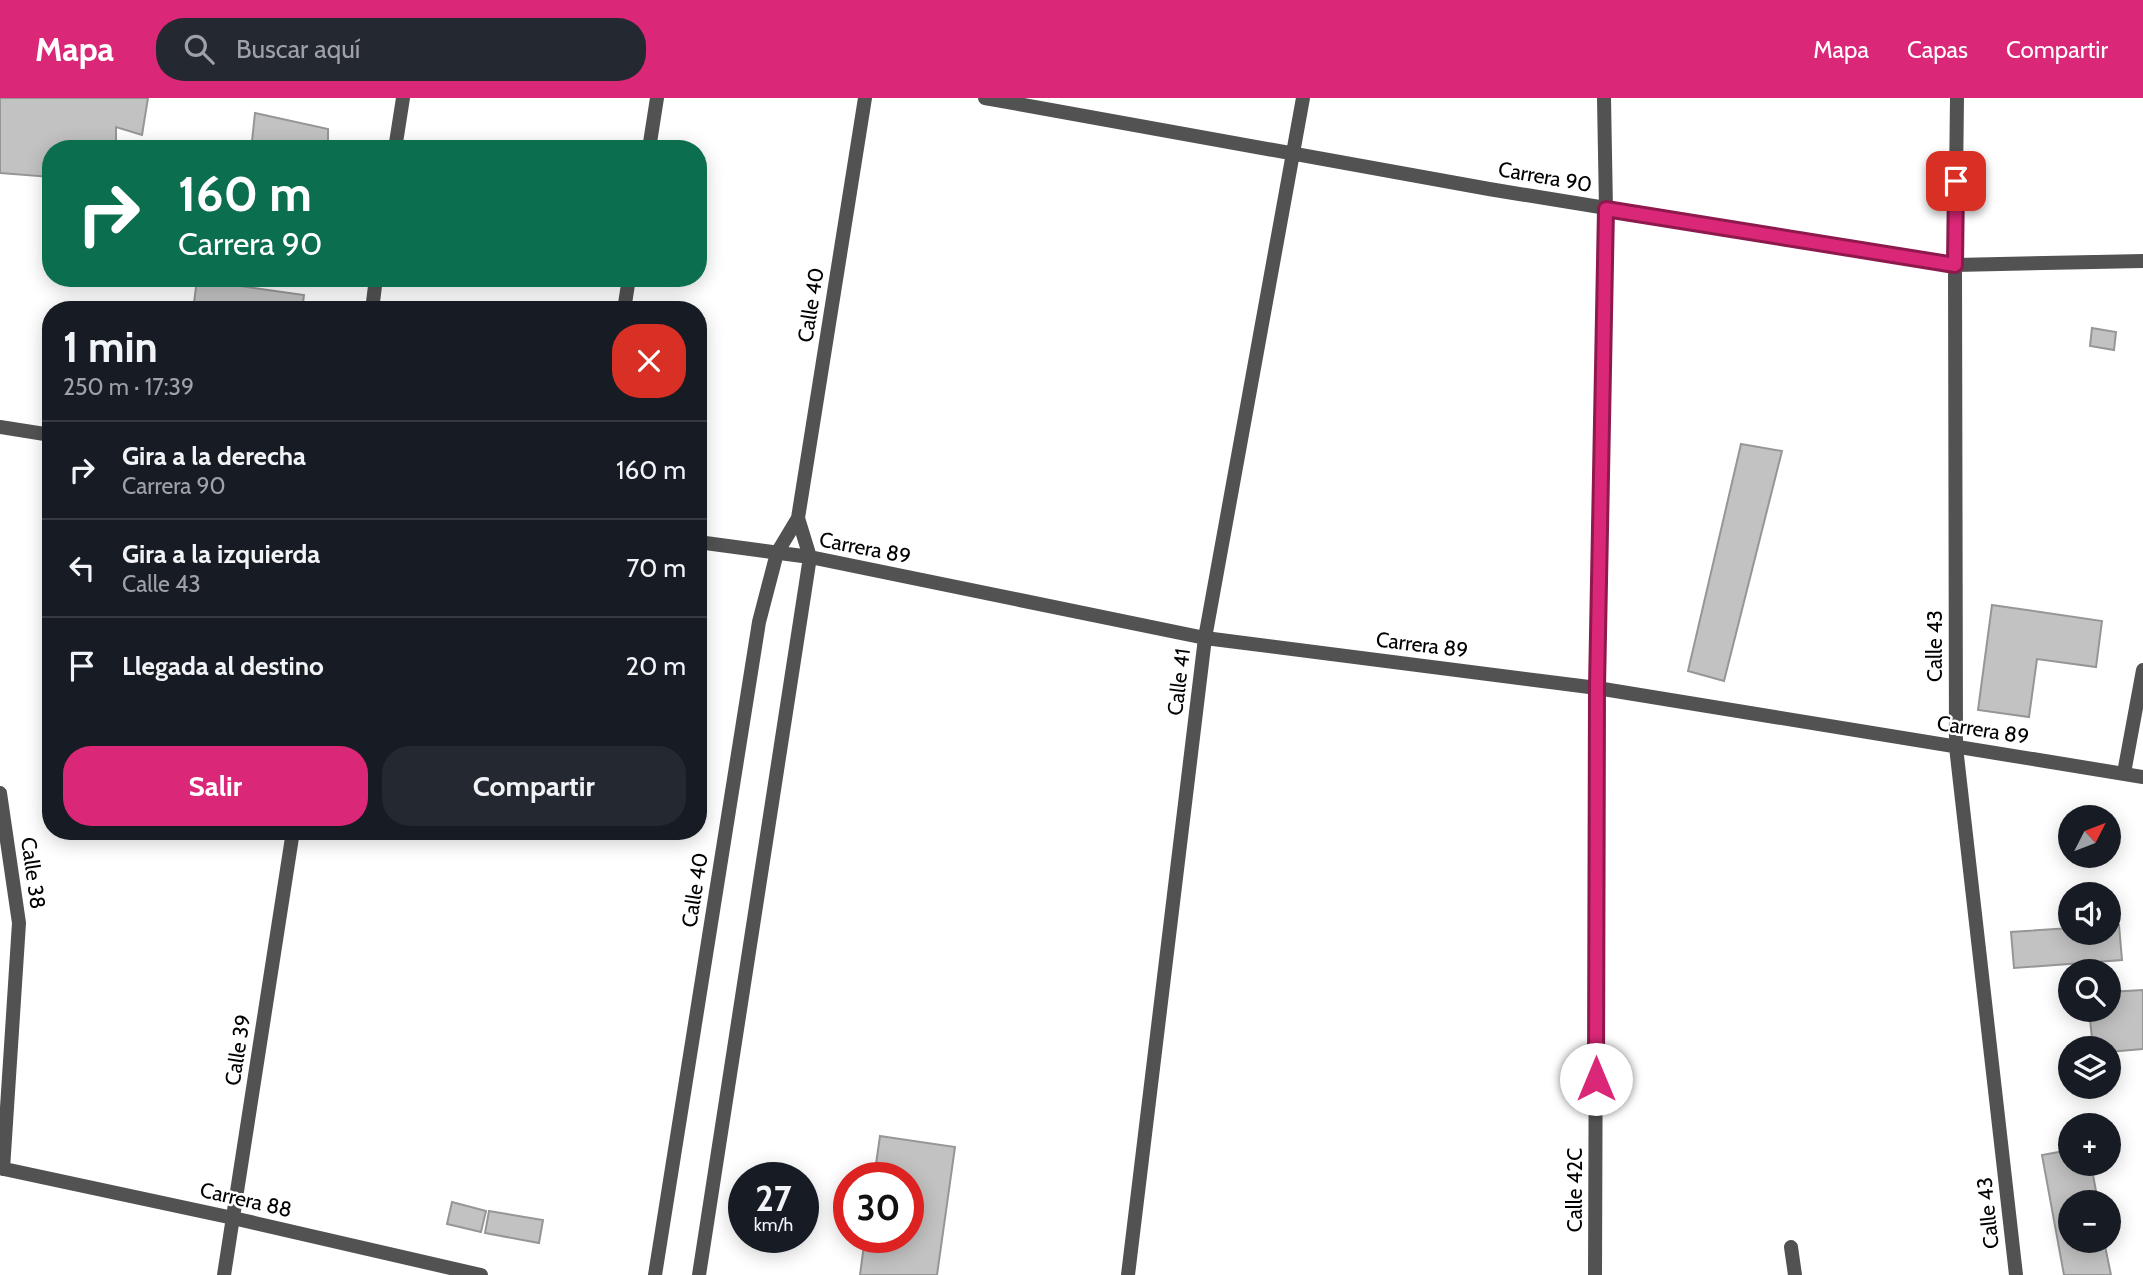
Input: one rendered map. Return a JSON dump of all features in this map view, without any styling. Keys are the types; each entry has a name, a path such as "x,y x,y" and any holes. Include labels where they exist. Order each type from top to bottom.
{"street":[{"path":"396,140 403,98"},
{"path":"650,140 657,98"},
{"name":"Calle 40","path":"655,1275 759,622 777,553 798,518 864,98"},
{"name":"Carrera 90","path":"985,98 1606,209 1955,265 2143,261"},
{"name":"Calle 41","path":"1128,1275 1205,638 1303,98"},
{"name":"Calle 42C","path":"1595,1275 1597,688 1606,209 1604,98"},
{"name":"Calle 43","path":"1957,98 1956,747 2016,1275"},
{"path":"0,427 42,434"},
{"name":"Calle 40","path":"699,1275 810,558 798,518"},
{"name":"Carrera 89","path":"707,543 810,558 1205,638 1597,688 2143,777"},
{"path":"2123,774 2143,670"},
{"name":"Calle 38","path":"0,793 19,923 1,1169"},
{"name":"Calle 39","path":"224,1275 292,840"},
{"name":"Carrera 88","path":"1,1169 233,1218 481,1275"},
{"path":"1791,1247 1795,1275"}],"building":[{"path":"0,98 148,98 142,135 116,127 116,140 42,140 42,176 0,173"},
{"path":"255,113 328,129 328,140 252,140"},
{"path":"196,287 247,287 304,295 303,301 194,301"},
{"path":"2092,328 2116,332 2114,350 2090,346"},
{"path":"1741,444 1782,451 1724,681 1688,671"},
{"path":"1992,605 2102,621 2096,667 2037,659 2029,717 1978,710"},
{"path":"2058,929 2058,945 2121,945 2122,960 2058,959 2058,965 2014,968 2011,932"},
{"path":"2143,990 2143,1049 2121,1051 2121,1036 2092,1036 2090,1022 2121,1022 2121,991"},
{"path":"880,1136 955,1147 937,1275 860,1275 863,1253 924,1253 924,1162 876,1162"},
{"path":"2058,1152 2058,1176 2093,1176 2096,1190 2058,1190 2058,1242 2042,1155"},
{"path":"452,1202 486,1211 481,1232 447,1224"},
{"path":"489,1211 543,1220 539,1243 485,1233"},
{"path":"2060,1253 2106,1253 2111,1275 2064,1275"}],"route":[{"path":"1596,1079 1597,688 1606,209 1955,265 1956,181"}]}
